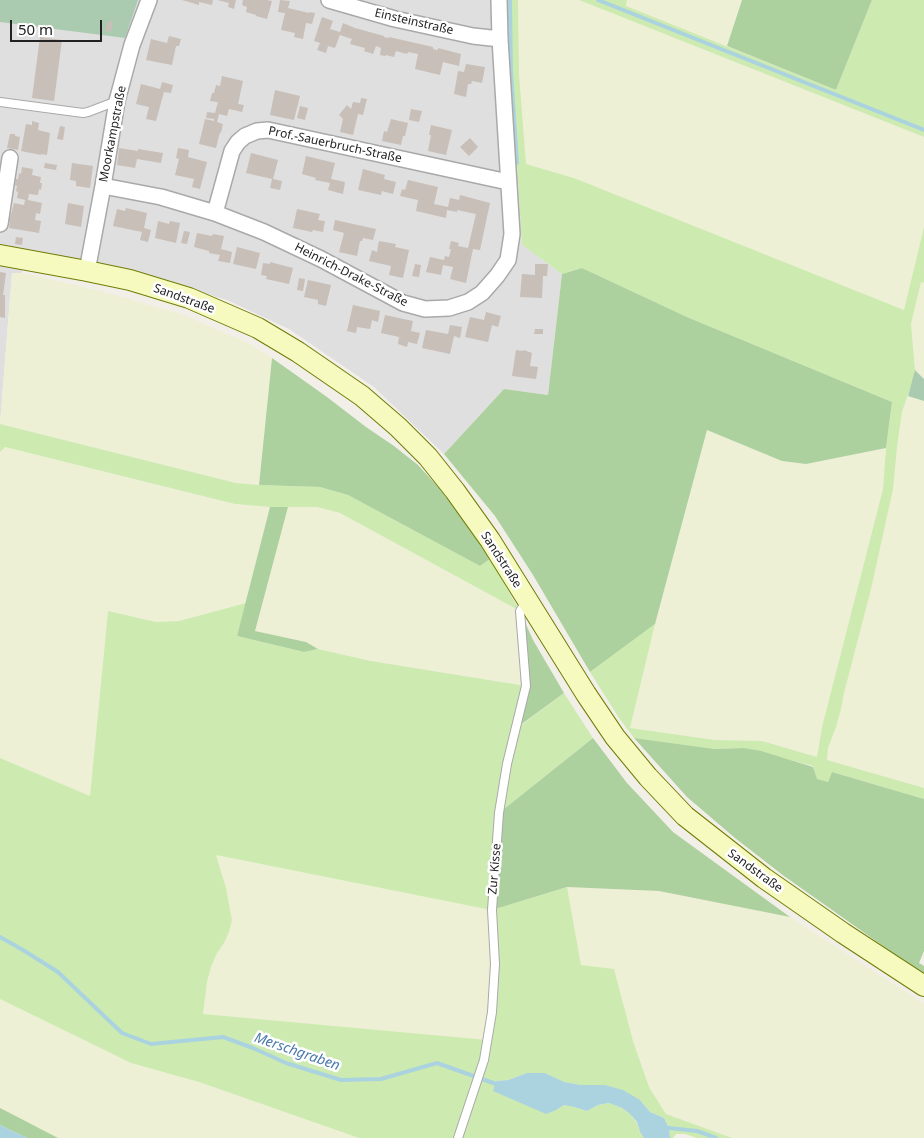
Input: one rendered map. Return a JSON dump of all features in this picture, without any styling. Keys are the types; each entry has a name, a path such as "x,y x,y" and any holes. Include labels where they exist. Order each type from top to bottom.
{"main road":[{"name":"Sandstraße","path":"0,255 130,280 189,298 249,324 298,352 362,396 398,427 433,464 455,492 490,540 586,694 616,737 648,777 685,816 764,878 924,986"}],"street":[{"name":"Moorkampstraße","path":"87,271 117,100 132,45 149,0"},
{"name":"Einsteinstraße","path":"329,0 395,20 473,36 500,39"},
{"name":"Heinrich-Drake-Straße","path":"103,186 161,197 215,213 264,232 403,303 425,309 449,308 468,302 482,293 508,260 512,234 499,0"},
{"name":"Prof.-Sauerbruch-Straße","path":"215,213 232,151 245,136 258,131 268,130 508,182"},
{"path":"0,224 10,158"}],"lane":[{"path":"0,102 83,113 117,100"},
{"name":"Zur Kisse","path":"458,1138 484,1060 492,1012 495,964 492,910 499,813 507,764 526,686 520,611 527,600"}],"shaded area":[{"path":"0,0 510,0 511,73 522,245 562,274 548,395 504,389 444,454 374,387 289,329 227,300 116,267 25,250 22,273 12,273 0,424"}],"green space":[{"path":"0,0 138,0 125,38 0,22"},
{"path":"510,0 518,0 519,73 526,164 574,178 904,310 924,227 924,283 921,282 911,324 914,377 902,412 893,489 871,589 841,709 828,748 827,760 924,788 924,799 832,772 828,782 816,779 813,766 744,748 715,749 634,738 590,672 655,624 630,728 715,740 762,741 817,757 822,727 883,489 892,402 687,317 582,268 562,274 522,245 511,73"},
{"path":"518,0 579,0 924,137 924,227 904,310 574,178 526,164 519,73"},
{"path":"579,0 627,0 626,6 836,90 872,0 924,0 924,137"},
{"path":"627,0 742,0 727,46 626,6"},
{"path":"742,0 872,0 836,90 727,46"},
{"path":"582,268 687,317 892,402 886,448 806,464 782,461 707,430 655,624 590,672 533,575 495,516 444,454 504,389 548,395 562,274"},
{"path":"12,273 22,273 101,291 184,315 250,344 272,358 259,485 236,483 0,424"},
{"path":"921,282 924,283 924,379 915,370 911,332 911,324"},
{"path":"272,358 418,465 439,488 490,559 480,566 348,495 320,487 259,485"},
{"path":"915,370 924,379 924,401 908,396"},
{"path":"908,396 924,401 924,788 827,760 828,748 841,709 897,447 902,412"},
{"path":"0,424 236,483 320,487 348,495 480,566 490,559 520,611 340,513 317,507 270,507 235,504 5,447 0,452"},
{"path":"707,430 782,461 806,464 886,448 883,489 822,727 817,757 762,741 715,740 630,728 655,624"},
{"path":"5,447 235,504 270,507 246,603 179,621 156,622 108,611 90,796 0,758 0,452"},
{"path":"270,507 288,507 255,631 306,642 318,649 304,652 237,636"},
{"path":"288,507 317,507 340,513 520,611 526,686 371,661 318,649 306,642 255,631"},
{"path":"246,603 237,636 304,652 318,649 371,661 526,686 516,729 564,693 593,738 499,813 492,910 567,887 581,965 614,969 633,1041 649,1087 666,1114 732,1138 697,1138 685,1134 676,1134 673,1138 670,1138 669,1128 664,1118 650,1112 640,1100 563,1082 545,1073 527,1073 508,1080 496,1081 556,1110 564,1105 587,1111 598,1105 609,1103 622,1108 637,1123 644,1138 359,1138 199,1082 131,1063 0,999 0,758 90,796 108,611 156,622 179,621","holes":["216,855 491,910 492,1012 487,1040 203,1014 211,967 229,932 232,920 226,888"]},
{"path":"520,611 533,640 564,693 515,729 526,686"},
{"path":"593,738 627,783 673,832 790,917 659,891 567,887 492,910 499,813"},
{"path":"634,738 715,749 744,748 761,751 813,767 817,779 828,782 832,772 924,799 924,951 919,963 924,966 924,975 784,876 735,838 687,797"},
{"path":"215,855 492,910 495,964 487,1041 202,1014 211,967 229,932 232,920 220,866"},
{"path":"567,887 659,891 790,917 924,1004 924,1138 732,1138 666,1114 649,1087 633,1041 581,965"},
{"path":"0,999 131,1063 199,1082 359,1138 58,1138 0,1108"},
{"path":"0,1108 58,1138 27,1138 0,1125"}],"water":[{"path":"527,1073 545,1073 564,1082 581,1085 605,1085 623,1090 640,1100 650,1112 664,1118 669,1128 670,1138 644,1138 637,1122 629,1113 609,1103 598,1105 587,1111 564,1105 546,1114 493,1091 496,1081 508,1080"},
{"path":"0,1125 27,1138 0,1138"}],"building":[{"path":"182,0 213,0 212,5 199,2 199,5"},
{"path":"217,0 236,0 234,9 228,7 229,3"},
{"path":"243,0 272,1 267,19 246,12 247,7 242,5"},
{"path":"280,0 290,1 288,8 315,13 312,24 306,23 303,39 294,37 295,33 281,30 285,13 278,12"},
{"path":"322,17 333,21 330,29 340,32 343,23 384,37 461,54 459,66 443,62 440,75 415,69 418,54 396,51 394,57 385,56 380,55 381,48 376,46 373,54 364,51 365,48 350,44 352,39 340,35 335,48 328,46 326,53 317,50 320,43 314,41"},
{"path":"108,21 113,22 111,32 105,31"},
{"path":"169,36 181,39 179,46 176,46 172,65 146,60 151,39 167,43"},
{"path":"40,37 62,40 54,101 32,98"},
{"path":"466,64 485,67 482,83 472,81 471,84 468,84 466,97 454,94 458,71 464,72"},
{"path":"222,76 243,81 238,104 244,105 242,112 229,109 227,116 219,114 217,122 223,124 216,148 199,144 205,119 214,121 214,119 206,118 207,112 215,113 218,102 210,101 216,85 220,86"},
{"path":"162,82 173,85 171,93 164,92 156,121 146,119 149,107 136,104 141,84 160,89"},
{"path":"275,90 300,96 294,120 270,115"},
{"path":"361,98 367,99 363,115 358,114 353,135 340,132 343,119 339,115 347,105 351,109 353,102 360,103"},
{"path":"300,106 308,108 305,120 297,118"},
{"path":"411,109 422,111 419,122 409,120"},
{"path":"391,119 408,123 401,145 382,141 384,131 387,132"},
{"path":"32,121 39,123 38,130 50,133 47,155 21,151 26,124 32,125"},
{"path":"431,125 452,130 446,155 428,151"},
{"path":"60,126 65,127 63,140 57,139"},
{"path":"10,134 20,137 18,150 7,148"},
{"path":"470,138 478,147 469,156 460,147"},
{"path":"119,148 163,153 161,163 137,159 135,168 117,165"},
{"path":"178,148 189,150 188,157 207,162 200,189 192,187 194,179 175,175 179,159 176,158"},
{"path":"251,153 278,160 273,179 282,181 280,190 270,188 272,179 246,173"},
{"path":"306,156 335,163 331,179 345,182 343,194 328,190 330,183 315,180 316,178 302,174"},
{"path":"45,163 57,165 56,170 44,168"},
{"path":"72,163 93,166 90,188 76,186 76,181 70,180"},
{"path":"22,167 33,169 32,175 41,177 41,190 39,189 38,195 29,194 28,200 42,203 40,214 36,213 35,220 41,221 39,233 9,228 14,203 24,205 25,200 17,198 18,192 15,185 19,173 21,174"},
{"path":"363,169 385,175 384,179 396,182 393,194 382,191 381,195 358,190"},
{"path":"408,180 438,187 434,204 448,207 450,198 459,200 460,195 490,203 480,250 473,249 466,283 450,279 453,267 443,265 441,275 426,272 430,257 444,260 445,256 449,257 451,241 459,243 458,246 468,248 476,214 447,210 446,218 416,211 418,200 400,196 402,189 405,190"},
{"path":"68,203 84,206 81,227 65,224"},
{"path":"126,208 147,213 144,228 151,230 148,242 140,240 142,232 113,226 117,209 125,211"},
{"path":"297,209 320,214 318,220 325,221 323,232 293,228"},
{"path":"335,220 376,229 373,240 363,238 360,241 357,256 339,252 344,233 333,230"},
{"path":"158,221 169,224 170,221 180,223 176,243 155,238"},
{"path":"184,231 190,232 187,244 181,243"},
{"path":"197,233 224,236 221,249 232,252 230,263 218,261 220,255 194,247"},
{"path":"16,237 23,238 22,245 15,244"},
{"path":"379,241 396,244 395,247 409,250 403,278 389,275 391,266 369,261 372,250 377,252"},
{"path":"237,247 260,253 256,269 233,264"},
{"path":"270,262 293,268 289,284 266,279 267,276 261,275 263,263 270,264"},
{"path":"415,264 421,265 419,277 412,276"},
{"path":"535,264 548,264 547,276 543,276 542,298 520,297 522,274 535,275"},
{"path":"0,272 6,273 3,295 5,295 5,318 0,317"},
{"path":"299,278 305,279 303,291 297,290"},
{"path":"308,280 331,285 326,306 318,304 318,300 304,297"},
{"path":"353,305 380,311 378,322 372,320 370,329 357,327 356,333 347,331"},
{"path":"486,312 501,316 498,327 492,325 488,342 465,337 470,317 484,320"},
{"path":"385,315 413,321 411,331 420,333 417,344 408,342 407,347 398,344 399,337 381,333"},
{"path":"450,325 462,327 460,338 454,336 450,354 422,348 426,330 448,334"},
{"path":"535,329 543,329 543,334 534,334"},
{"path":"516,350 532,353 530,366 538,367 536,379 512,376"}],"waterway":[{"path":"510,0 511,73 517,163"},
{"path":"598,0 924,130"},
{"name":"Merschgraben","path":"0,937 58,972 122,1033 151,1044 223,1037 286,1063 341,1080 381,1079 437,1063 499,1085"},
{"path":"664,1129 697,1131 716,1138"}]}
